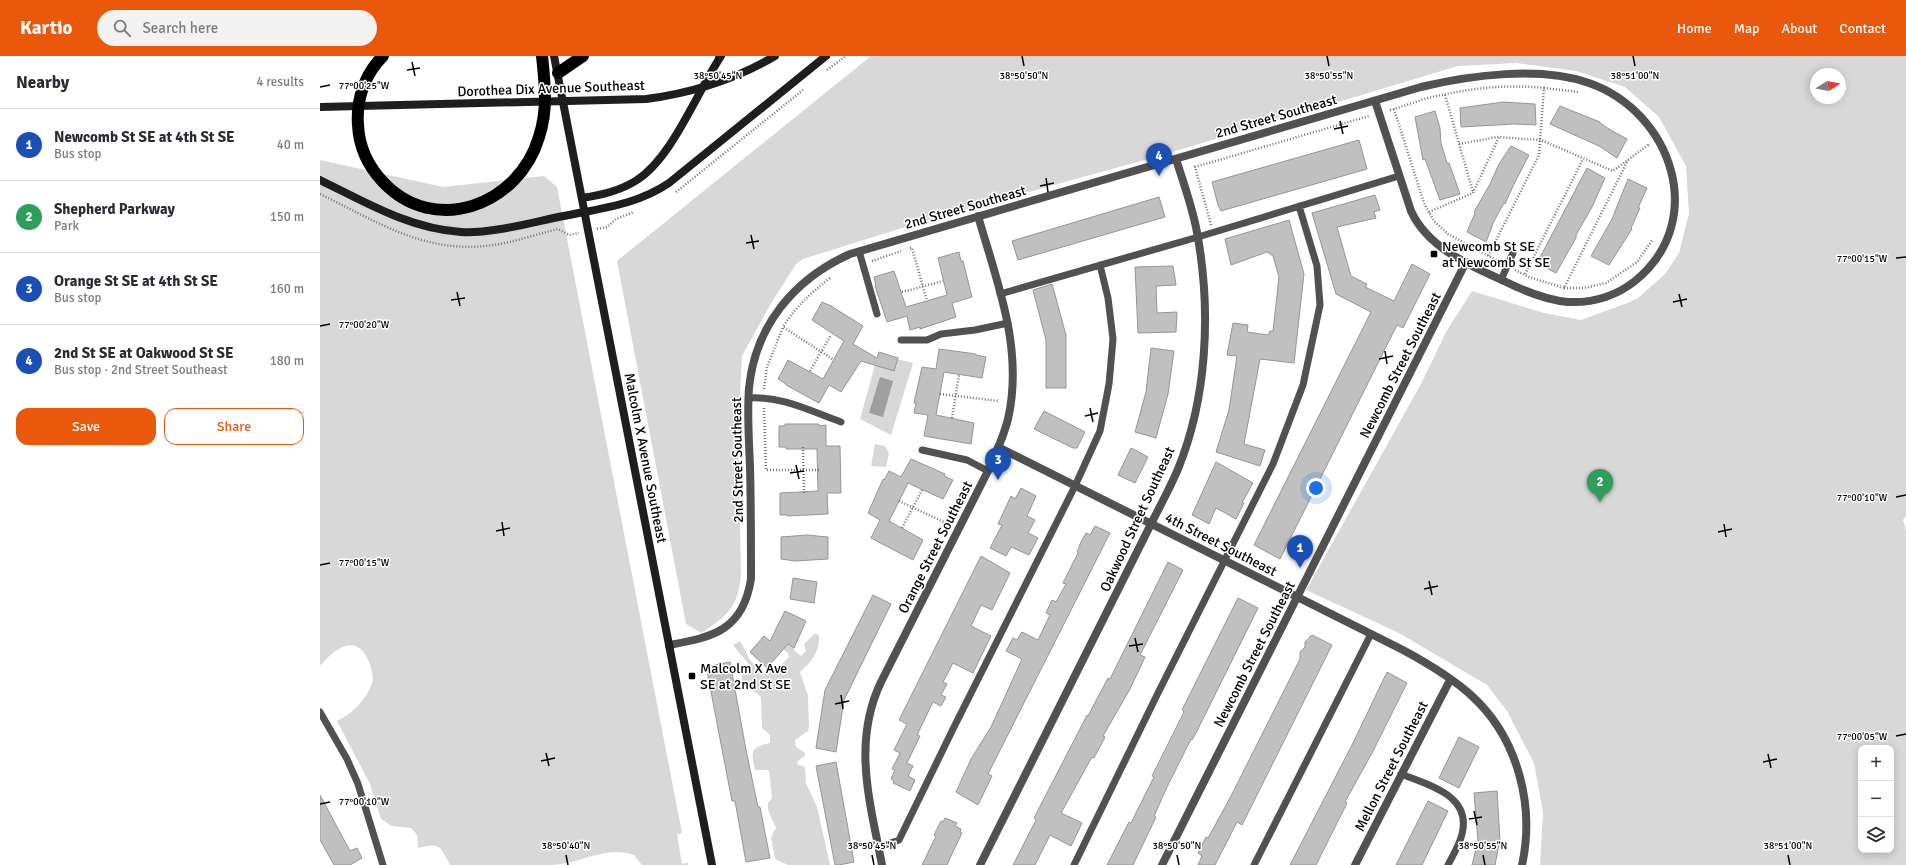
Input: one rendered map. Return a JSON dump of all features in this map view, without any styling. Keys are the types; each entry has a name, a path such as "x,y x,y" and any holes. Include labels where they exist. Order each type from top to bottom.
{"highway":[{"path":"383,56 367,78 358,108 359,134 366,158 378,176 402,197 421,206 452,210 470,207 489,200 505,189 526,166 536,146 544,119 546,88 542,56"},
{"path":"558,73 583,56"}],"main road":[{"name":"Malcolm X Avenue Southeast","path":"554,56 712,865"},
{"path":"582,198 609,193 623,188 638,180 654,167 667,150 721,56"},
{"name":"Dorothea Dix Avenue Southeast","path":"320,107 630,101 662,97 705,86 743,72 775,56"},
{"path":"320,180 398,217 424,226 462,232 486,230 627,203 660,189 691,167 826,56"}],"street":[{"name":"2nd Street Southeast","path":"669,645 704,638 720,631 739,613 747,597 751,579 748,398 750,378 758,348 772,319 783,303 796,289 833,262 859,251 1448,81 1503,75 1545,75 1568,78 1602,88 1622,100 1640,115 1656,134 1668,157 1674,182 1675,195 1672,220 1664,244 1650,267 1636,280 1619,291 1594,300 1581,302 1555,300 1520,289 1501,280"},
{"path":"1375,101 1411,211 1422,230 1443,249 1501,280"},
{"name":"Oakwood Street Southeast","path":"980,865 1152,524 1178,469 1191,427 1198,398 1202,358 1204,322 1203,287 1198,237 1176,159"},
{"name":"Orange Street Southeast","path":"882,865 865,764 865,739 870,711 881,682 988,471 1008,420 1013,386 1013,352 1008,323 978,216"},
{"name":"Newcomb Street Southeast","path":"1162,865 1466,262"},
{"name":"4th Street Southeast","path":"998,447 1416,657 1474,698 1488,712 1499,728 1515,761 1522,784 1527,815 1527,835 1522,865"},
{"name":"Mellon Street Southeast","path":"1355,865 1450,680"}],"lane":[{"path":"1000,294 1213,233 1399,176"},
{"path":"1074,865 1156,694 1274,464 1303,385 1320,305 1317,266 1299,206"},
{"path":"859,251 877,314"},
{"path":"1501,280 1513,253"},
{"path":"878,847 899,840 954,726 1075,486 1100,431 1109,384 1113,339 1108,298 1100,265"},
{"path":"901,340 927,340 941,334 975,330 1008,323"},
{"path":"748,398 764,397 779,399 841,422"},
{"path":"922,450 967,460 988,471"},
{"path":"1254,865 1371,634"},
{"path":"320,712 347,759 358,784 383,865"},
{"path":"1401,774 1442,790 1455,800 1461,810 1462,834 1448,865"}],"path":[{"path":"1581,92 1528,86 1497,88 1445,94 1392,110 1424,203 1434,221 1448,234 1524,274 1564,288 1584,288 1606,283 1637,262 1657,233"},
{"path":"1488,256 1539,155 1544,88"},
{"path":"1445,94 1473,193"},
{"path":"1213,233 1195,167 1372,115"},
{"path":"1429,212 1473,193 1499,137"},
{"path":"1459,144 1499,137 1541,140 1612,171 1648,145"},
{"path":"1646,139 1651,152"},
{"path":"1524,274 1583,158"},
{"path":"1564,288 1628,160"},
{"path":"862,264 912,248 927,301"},
{"path":"819,470 766,470 764,397 767,367 783,327 795,309 813,291 834,275"},
{"path":"902,292 943,281"},
{"path":"783,327 834,360"},
{"path":"810,371 831,335"},
{"path":"952,418 959,375"},
{"path":"940,394 999,401"},
{"path":"803,447 804,493"},
{"path":"902,528 922,490"},
{"path":"899,501 946,523"}],"shaded area":[{"path":"871,56 1906,56 1906,516 1903,520 1906,530 1906,865 1540,865 1543,812 1534,763 1507,711 1487,685 1399,633 1306,590 1421,384 1446,332 1472,291 1544,313 1581,320 1638,298 1665,274 1679,253 1689,214 1686,166 1659,117 1625,87 1576,71 1516,63 1458,66 1152,158 934,218 803,259 796,264 770,305 742,356 738,431 741,574 737,595 730,610 725,616 701,633 686,624 617,261"},
{"path":"320,160 443,187 544,176 557,187 682,833 677,834 682,864 688,863 688,865 642,865 634,855 613,852 573,862 553,865 450,865 439,847 431,845 418,848 417,835 411,828 392,826 381,819 370,784 337,721 353,710 367,695 373,678 369,662 364,653 358,647 352,645 339,649 326,659 320,666"},
{"path":"897,359 913,363 891,435 860,419 875,365"},
{"path":"880,377 893,381 883,417 869,413"},
{"path":"875,444 885,446 889,453 886,467 871,466"},
{"path":"815,633 819,636 818,647 814,656 800,672 808,696 809,727 808,731 795,740 796,747 805,753 805,756 798,761 797,764 805,767 806,783 817,807 830,865 788,865 775,859 771,837 776,828 768,810 768,803 772,798 769,771 755,770 754,764 753,754 755,748 770,743 770,735 762,728 761,697 742,682 742,673 750,671 751,667 733,645 740,641 756,667 767,674 776,670 789,657 788,653 773,641 793,642 794,650 801,656 806,651 804,644"}],"building":[{"path":"1503,102 1535,104 1536,125 1514,124 1461,127 1460,108"},
{"path":"1560,106 1600,122 1627,139 1617,158 1599,146 1550,124"},
{"path":"1435,111 1440,128 1441,143 1447,163 1449,163 1460,194 1440,200 1425,159 1423,160 1415,117"},
{"path":"1359,140 1367,169 1221,211 1218,205 1212,182"},
{"path":"1511,146 1529,155 1505,204 1504,203 1494,221 1486,242 1467,232 1475,213 1474,212 1490,184 1499,164"},
{"path":"1587,168 1605,178 1592,207 1556,273 1537,263"},
{"path":"1628,179 1647,188 1638,208 1640,208 1631,228 1632,229 1609,265 1591,256 1612,219"},
{"path":"1375,195 1380,210 1374,212 1376,218 1337,227 1351,276 1367,284 1365,287 1394,301 1412,264 1430,274 1403,328 1397,325 1280,559 1254,545 1371,312 1336,294 1312,213"},
{"path":"1159,197 1165,217 1018,260 1012,241"},
{"path":"1289,220 1304,274 1294,363 1260,359 1244,444 1265,450 1260,466 1216,452 1229,410 1237,356 1227,355 1233,323 1248,325 1247,332 1268,335 1270,331 1273,331 1279,277 1273,256 1267,252 1231,265 1225,239"},
{"path":"959,252 961,261 963,261 972,297 952,303 956,317 920,329 920,327 910,330 907,316 887,322 875,286 874,277 894,271 906,307 947,295 938,258"},
{"path":"1173,266 1176,285 1156,286 1157,313 1177,312 1176,332 1138,333 1135,267"},
{"path":"1052,284 1066,335 1066,388 1046,388 1046,340 1033,290"},
{"path":"822,302 863,326 853,344 877,358 879,352 898,358 894,371 861,361 841,392 829,385 819,403 778,379 788,360 823,379 844,341 812,320"},
{"path":"1151,348 1174,351 1168,394 1156,438 1135,432 1146,392"},
{"path":"939,349 976,354 986,357 982,378 944,372 936,415 974,423 971,444 924,436 928,415 914,413 916,403 914,403 922,367 936,369"},
{"path":"1044,411 1085,432 1077,448 1073,448 1034,429"},
{"path":"785,424 826,425 826,446 840,446 841,493 827,493 828,514 780,515 780,493 818,491 817,449 786,449 786,447 779,447 779,426 785,426"},
{"path":"1131,448 1148,457 1135,483 1118,475"},
{"path":"911,459 945,474 944,476 953,480 943,499 908,483 889,521 923,540 913,560 871,538 880,520 868,513 883,479 884,480 889,471 901,477"},
{"path":"1216,462 1253,483 1242,503 1244,503 1236,519 1216,508 1209,524 1192,515"},
{"path":"1021,488 1036,496 1027,516 1035,520 1028,533 1038,538 1029,555 1011,547 1006,556 990,548 1002,525 998,524 1011,496 1015,499"},
{"path":"1095,526 1110,533 988,774 992,776 978,805 956,792 971,759 991,727 1022,659 1006,651 1013,638 1017,640 1022,632 1038,640 1050,615 1046,613 1052,600 1056,602 1066,584 1063,583 1078,553 1077,552 1081,542 1086,533 1090,535"},
{"path":"807,535 828,537 828,559 795,561 781,559 781,537"},
{"path":"981,556 1010,573 992,610 981,605 971,626 991,636 973,673 953,663 943,682 947,684 941,695 946,697 941,706 933,702 917,735 920,736 907,763 913,766 908,776 915,780 910,791 893,783 894,781 891,779 895,770 892,769 900,753 894,750 907,724 899,720"},
{"path":"1168,562 1183,570 1140,655 1145,657 1130,689 1103,736 1105,737 1094,758 1092,757 1061,813 1082,823 1071,846 1050,835 1035,865 1013,865 1036,820 1034,818 1087,715 1088,716 1108,678 1110,679"},
{"path":"793,578 817,582 814,603 790,599"},
{"path":"873,595 891,604 844,700 836,752 816,748 825,690"},
{"path":"1238,598 1258,608 1196,733 1192,740 1191,739 1167,787 1154,816 1156,817 1133,865 1107,865 1129,822 1131,823 1154,777 1152,776 1184,712 1182,710"},
{"path":"785,611 806,621 794,648 788,644 767,668 750,652 764,636 770,641"},
{"path":"1312,635 1332,645 1242,825 1237,822 1215,865 1198,865 1202,856 1198,853 1230,798 1300,659 1300,652 1305,647 1305,642"},
{"path":"730,662 746,750 758,807 760,807 770,858 746,862 735,801 732,801 707,671 711,670 710,666"},
{"path":"1387,672 1407,683 1372,753 1345,802 1347,803 1316,865 1290,865 1353,743"},
{"path":"1459,737 1479,747 1459,788 1439,778"},
{"path":"836,762 854,862 839,865 835,865 816,766"},
{"path":"1497,791 1500,840 1495,865 1472,865 1478,841 1474,793"},
{"path":"320,795 350,851 357,848 362,858 350,865 334,865 320,840"},
{"path":"1428,801 1448,811 1422,865 1396,865"},
{"path":"945,818 957,823 955,826 961,829 960,832 962,833 947,865 922,865 936,836 934,835 941,821 943,822"}],"place":[{"name":"2nd St SE at Oakwood St SE","path":"1159,176"},
{"name":"Newcomb St SE at Newcomb St SE","path":"1434,254"},
{"name":"Orange St SE at 4th St SE","path":"998,480"},
{"name":"Shepherd Parkway","path":"1600,502"},
{"name":"Newcomb St SE at 4th St SE","path":"1300,568"},
{"name":"Malcolm X Ave SE at 2nd St SE","path":"692,676"}]}
